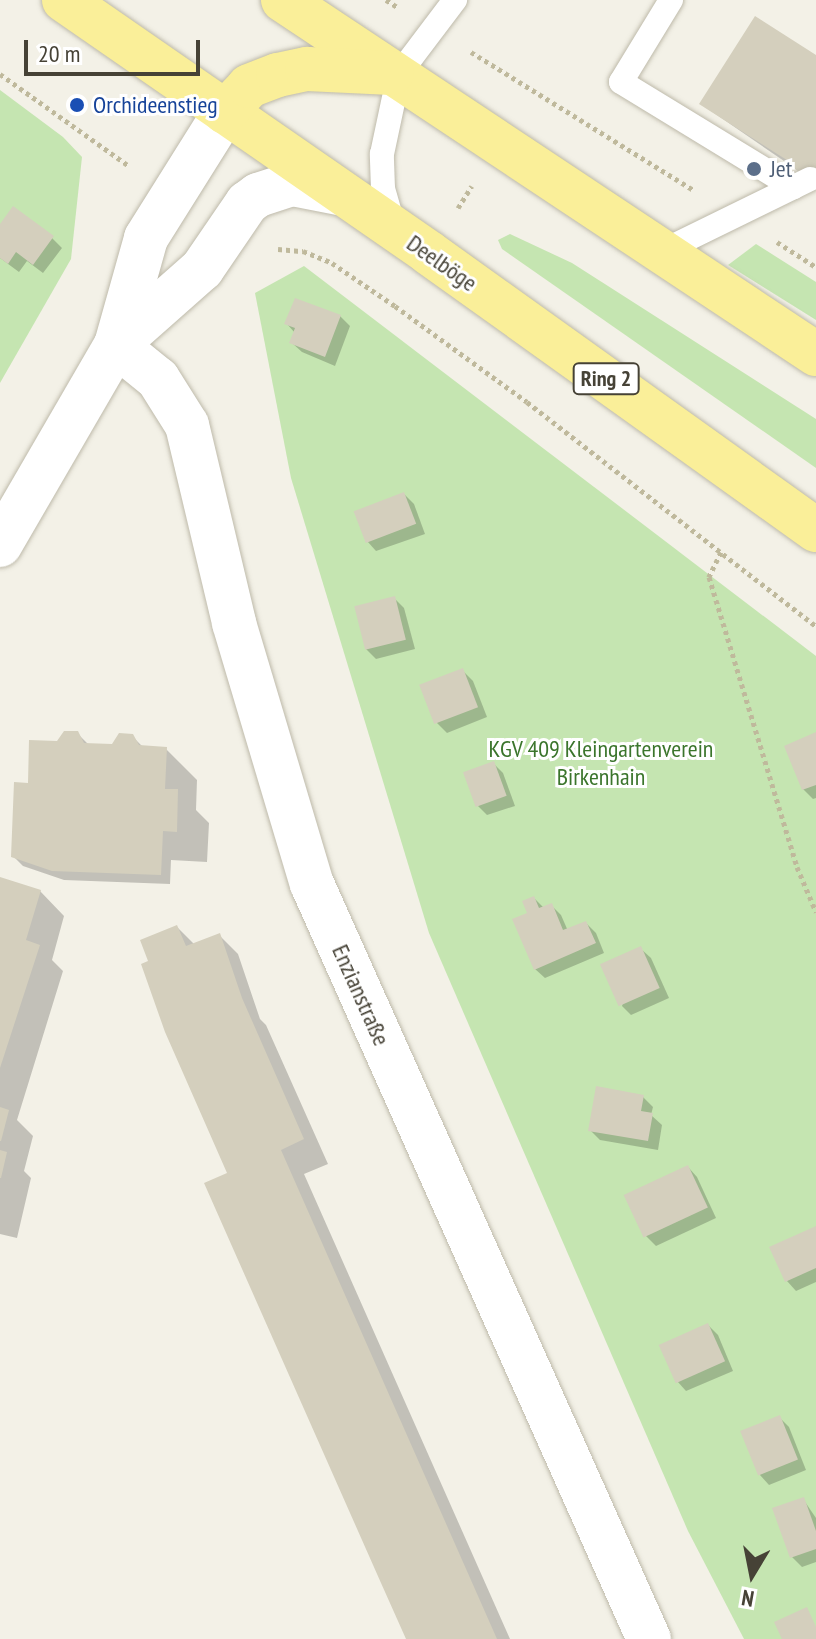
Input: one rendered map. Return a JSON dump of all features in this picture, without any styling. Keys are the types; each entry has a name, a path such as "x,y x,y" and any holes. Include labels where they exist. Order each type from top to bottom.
{"main road":[{"name":"Deelböge","path":"64,0 394,229 816,530"},
{"path":"283,0 399,74 816,354"},
{"path":"225,112 249,86 278,75 307,69 399,74"}],"street":[{"path":"0,545 116,345 146,238 225,112"},
{"path":"116,345 202,269 247,203 258,195 292,184 343,194"},
{"name":"Enzianstraße","path":"116,345 158,379 187,425 234,623 312,884 649,1639"}],"lane":[{"path":"394,229 383,189 382,154 399,74 455,0"},
{"path":"661,252 801,183 621,82 671,0"}],"path":[{"path":"473,53 816,267"},
{"path":"0,74 121,160"},
{"path":"452,217 472,186"},
{"path":"276,249 303,251 332,263 527,402 816,626"},
{"path":"721,552 709,577 797,867 816,912"}],"green space":[{"path":"0,90 63,137 82,157 71,259 0,383"},
{"path":"510,234 572,263 816,419 816,468 502,249 498,240"},
{"path":"756,244 816,282 816,320 728,265"},
{"name":"KGV 409 Kleingartenverein Birkenhain","path":"304,266 816,656 816,1639 744,1639 688,1531 429,933 291,478 255,293"}],"building":[{"path":"755,16 816,55 816,183 788,164 790,162 699,104"},
{"path":"13,206 54,236 33,265 16,252 8,264 0,258 0,224"},
{"path":"295,298 341,315 325,357 289,343 295,328 284,324"},
{"path":"404,492 416,524 366,543 354,511"},
{"path":"395,596 406,640 365,650 354,606"},
{"path":"463,668 478,707 434,724 419,685"},
{"path":"64,731 78,731 84,743 112,744 119,733 133,734 139,745 167,747 165,789 178,789 177,832 163,831 161,875 52,871 11,857 14,782 28,783 29,740 57,741"},
{"path":"816,732 816,785 802,790 784,746"},
{"path":"494,761 507,796 476,807 463,772"},
{"path":"0,877 41,890 26,940 40,945 0,1068"},
{"path":"534,896 539,908 552,903 563,930 586,921 596,943 534,970 512,919 527,913 522,901"},
{"path":"177,925 186,946 220,933 242,998 304,1139 281,1150 497,1639 406,1639 204,1183 227,1173 165,1032 141,964 148,961 140,940"},
{"path":"641,946 660,988 619,1006 600,964"},
{"path":"596,1086 644,1095 641,1111 653,1113 648,1141 588,1131"},
{"path":"0,1107 9,1110 1,1141 0,1141"},
{"path":"0,1150 7,1152 1,1178 0,1178"},
{"path":"688,1165 708,1208 644,1238 624,1195"},
{"path":"816,1226 816,1268 785,1282 769,1247"},
{"path":"708,1323 725,1361 676,1383 659,1345"},
{"path":"780,1415 798,1460 758,1476 740,1431"},
{"path":"804,1497 816,1531 816,1549 790,1558 772,1508"},
{"path":"807,1607 816,1627 816,1639 782,1639 774,1622"}],"place":[{"name":"Orchideenstieg","path":"77,105"},
{"name":"Jet","path":"754,169"}]}
